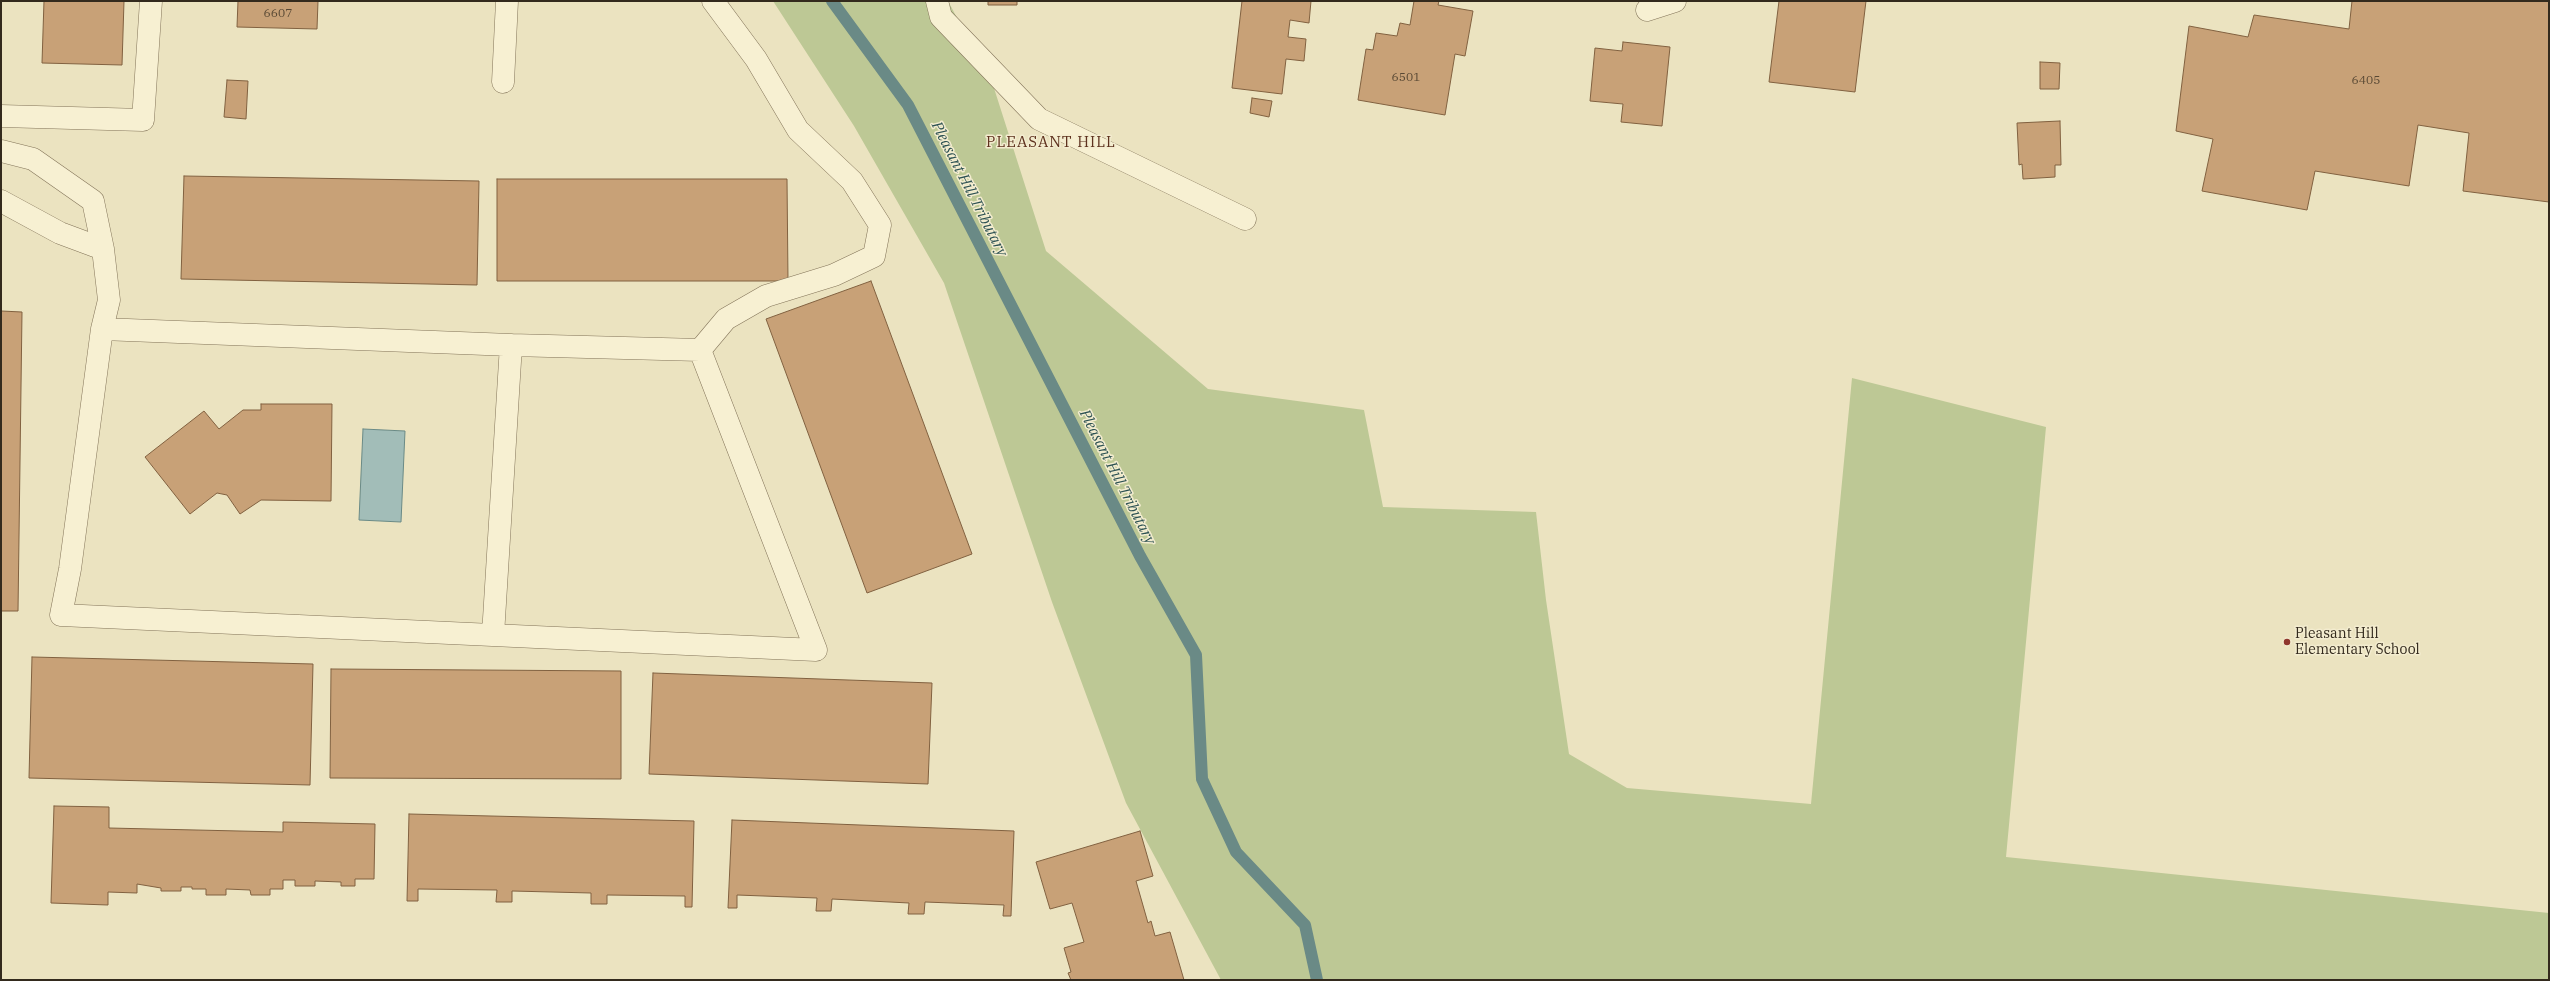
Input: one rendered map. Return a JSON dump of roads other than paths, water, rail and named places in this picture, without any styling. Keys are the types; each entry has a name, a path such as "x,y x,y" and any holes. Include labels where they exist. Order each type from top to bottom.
{"lane":[{"path":"1,116 143,120 151,1"},
{"path":"503,82 507,1"},
{"path":"700,350 726,319 766,296 834,275 874,256 880,225 852,181 798,130 756,59 713,1"},
{"path":"937,1 941,17 1039,119 1245,219"},
{"path":"1647,10 1675,1"},
{"path":"1,151 34,159 93,201 103,249 109,300 102,329 70,569 61,615 816,650 700,350"},
{"path":"1,201 60,233 103,249"},
{"path":"102,329 511,345 700,350"},
{"path":"493,635 511,345"}],"water":[{"path":"363,429 405,431 401,522 359,520"}],"waterway":[{"name":"Pleasant Hill Tributary","path":"832,1 908,105 1140,556 1196,655 1202,779 1236,852 1305,925 1317,980"}],"place":[{"name":"Pleasant Hill Elementary School","path":"2287,642"}],"district":[{"name":"PLEASANT HILL","path":"1051,143"}]}
